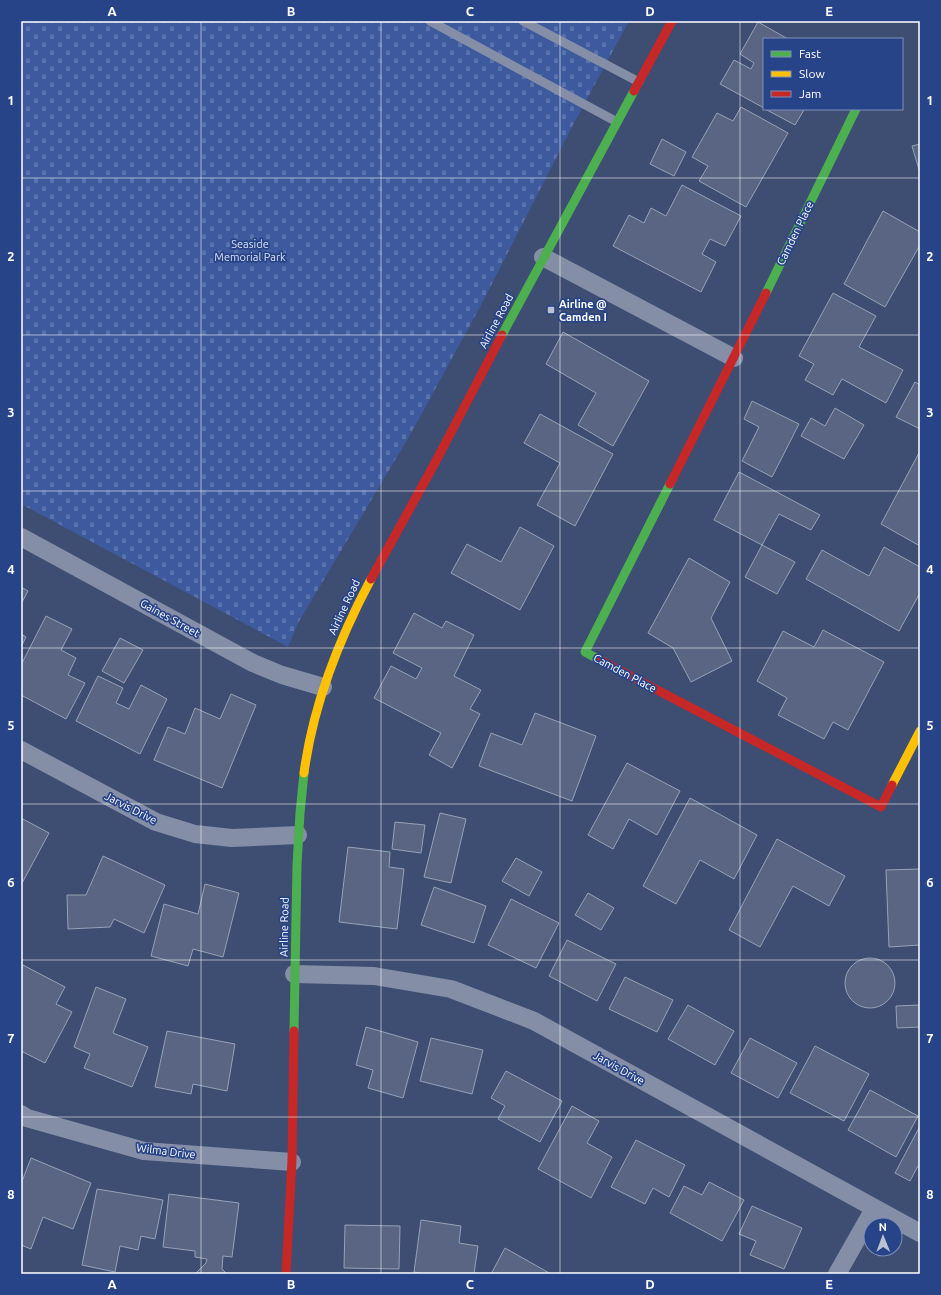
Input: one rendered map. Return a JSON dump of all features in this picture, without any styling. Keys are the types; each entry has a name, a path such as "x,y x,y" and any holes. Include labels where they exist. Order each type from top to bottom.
{"main road":[{"name":"Airline Road","path":"286,1274 292,1162 294,974 298,835 303,774 310,734 323,686 346,628 367,587 436,461 543,257 618,123 672,21"},
{"name":"Camden Place","path":"856,110 734,358 585,652 881,807 920,731"}],"street":[{"path":"543,257 734,358"},
{"name":"Gaines Street","path":"21,537 253,663 282,676 323,686"},
{"name":"Jarvis Drive","path":"21,750 156,822 195,834 232,838 298,835"},
{"name":"Jarvis Drive","path":"294,974 374,976 451,989 534,1021 920,1233"},
{"name":"Wilma Drive","path":"21,1114 27,1118 144,1151 292,1162"},
{"path":"837,1274 874,1209"}],"lane":[{"path":"430,21 618,123"},
{"path":"523,21 639,82"}],"green space":[{"name":"Seaside Memorial Park","path":"21,21 629,21 573,125 480,307 410,435 298,623 288,647 21,504"}],"building":[{"path":"758,22 786,38 763,38 763,107 720,84 734,60 751,69 754,63 740,54"},
{"path":"741,107 788,133 746,207 699,181 708,166 692,157 717,113 733,121"},
{"path":"767,110 804,110 795,125"},
{"path":"662,139 686,152 674,176 650,164"},
{"path":"920,144 920,173 912,146"},
{"path":"682,185 741,216 725,246 710,239 702,254 716,262 701,292 613,246 629,215 644,223 651,208 666,216"},
{"path":"883,211 920,232 920,245 885,307 844,284"},
{"path":"833,293 876,316 859,347 903,370 886,403 842,379 833,395 805,380 814,364 799,356"},
{"path":"563,332 649,381 613,446 578,425 596,393 546,364"},
{"path":"915,382 920,385 920,429 896,417"},
{"path":"752,401 799,424 772,477 742,461 759,427 744,419"},
{"path":"835,408 864,425 844,459 801,436 811,418 825,426"},
{"path":"540,414 613,454 575,526 537,505 560,463 524,443"},
{"path":"920,451 920,546 881,524"},
{"path":"739,472 820,515 811,530 779,514 762,545 714,520"},
{"path":"520,527 554,546 520,610 451,573 467,544 501,562"},
{"path":"762,545 795,562 777,594 745,577"},
{"path":"884,547 920,567 920,593 899,631 806,579 822,550 869,576"},
{"path":"689,558 730,582 711,618 732,661 691,682 673,648 648,633"},
{"path":"21,587 28,591 21,604"},
{"path":"414,613 442,628 446,621 474,635 454,676 481,690 470,709 480,714 452,768 429,755 441,733 374,698 391,666 416,679 422,668 393,653"},
{"path":"46,616 72,629 61,650 76,658 68,675 85,683 66,719 21,695 21,665"},
{"path":"823,630 884,662 848,730 833,722 824,739 778,715 787,698 757,681 783,631 814,647"},
{"path":"21,634 26,637 21,647"},
{"path":"120,638 143,650 124,683 102,671"},
{"path":"98,676 123,688 116,703 129,709 141,685 167,699 140,754 76,721"},
{"path":"231,694 256,705 222,788 154,760 168,727 185,734 195,708 220,719"},
{"path":"535,713 596,736 572,801 479,766 491,733 522,745"},
{"path":"627,763 680,791 657,835 629,819 613,849 588,835"},
{"path":"690,798 757,835 734,879 700,860 676,904 643,886"},
{"path":"440,813 466,819 451,883 424,877"},
{"path":"21,818 49,833 21,885"},
{"path":"395,822 425,825 421,853 392,849"},
{"path":"777,839 845,876 829,906 793,886 760,947 729,930"},
{"path":"348,847 390,852 389,867 404,869 397,929 339,922"},
{"path":"103,856 165,885 144,933 114,919 110,927 68,929 67,895 86,895"},
{"path":"516,858 542,872 529,896 502,881"},
{"path":"920,869 920,945 889,947 886,870"},
{"path":"205,884 239,893 223,957 193,949 188,966 151,956 164,904 198,914"},
{"path":"434,887 486,906 474,943 421,925"},
{"path":"588,893 614,908 601,930 575,915"},
{"path":"511,899 559,923 536,968 488,945"},
{"path":"567,940 616,964 597,1001 549,976"},
{"path":"865,958 875,958 888,965 895,978 895,988 888,1001 875,1008 865,1008 856,1004 849,997 845,988 845,978 849,969 856,962"},
{"path":"21,964 65,987 56,1004 72,1012 45,1063 21,1051"},
{"path":"625,977 673,1000 657,1032 609,1009"},
{"path":"96,987 126,999 113,1033 148,1047 132,1087 84,1068 90,1054 74,1047"},
{"path":"688,1005 734,1031 715,1065 668,1039"},
{"path":"920,1005 920,1027 897,1028 896,1006"},
{"path":"366,1027 418,1042 403,1098 368,1088 373,1070 356,1065"},
{"path":"167,1031 235,1044 227,1091 193,1084 191,1094 155,1087"},
{"path":"431,1038 483,1050 472,1094 420,1081"},
{"path":"750,1038 797,1063 778,1098 731,1073"},
{"path":"815,1046 869,1074 844,1121 790,1093"},
{"path":"506,1071 562,1101 540,1142 498,1119 505,1106 491,1098"},
{"path":"870,1090 918,1116 896,1157 848,1130"},
{"path":"572,1106 599,1121 587,1143 612,1157 591,1198 538,1169"},
{"path":"920,1126 920,1167 918,1166 910,1181 895,1173"},
{"path":"636,1140 685,1165 669,1197 653,1188 645,1204 611,1187"},
{"path":"31,1158 91,1183 73,1229 43,1217 31,1249 21,1245 21,1184"},
{"path":"709,1182 744,1200 722,1241 670,1213 684,1186 702,1195"},
{"path":"97,1189 163,1200 155,1239 141,1236 138,1250 120,1246 115,1272 82,1265"},
{"path":"169,1194 239,1203 232,1257 223,1256 222,1269 227,1274 195,1274 206,1263 207,1259 195,1257 195,1251 163,1247"},
{"path":"752,1206 802,1228 784,1269 750,1255 756,1241 739,1234"},
{"path":"421,1220 461,1226 459,1243 478,1246 474,1274 426,1274 414,1272"},
{"path":"345,1225 400,1226 399,1269 344,1268"},
{"path":"505,1248 551,1274 491,1274"}],"traffic: fast":[{"path":"502,335 634,91"},
{"path":"766,293 856,110"},
{"path":"598,659 585,652 670,484"},
{"path":"294,1031 297,865 304,773"}],"traffic: slow":[{"path":"304,773 308,748 320,698 328,674 348,626 371,579"},
{"path":"892,785 920,731"}],"traffic: jam":[{"path":"634,91 672,21"},
{"path":"670,484 766,293"},
{"path":"371,579 436,461 502,335"},
{"path":"598,659 881,807 892,785"},
{"path":"286,1274 292,1160 294,1031"}],"place":[{"name":"Airline @ Camden I","path":"551,310"}]}
